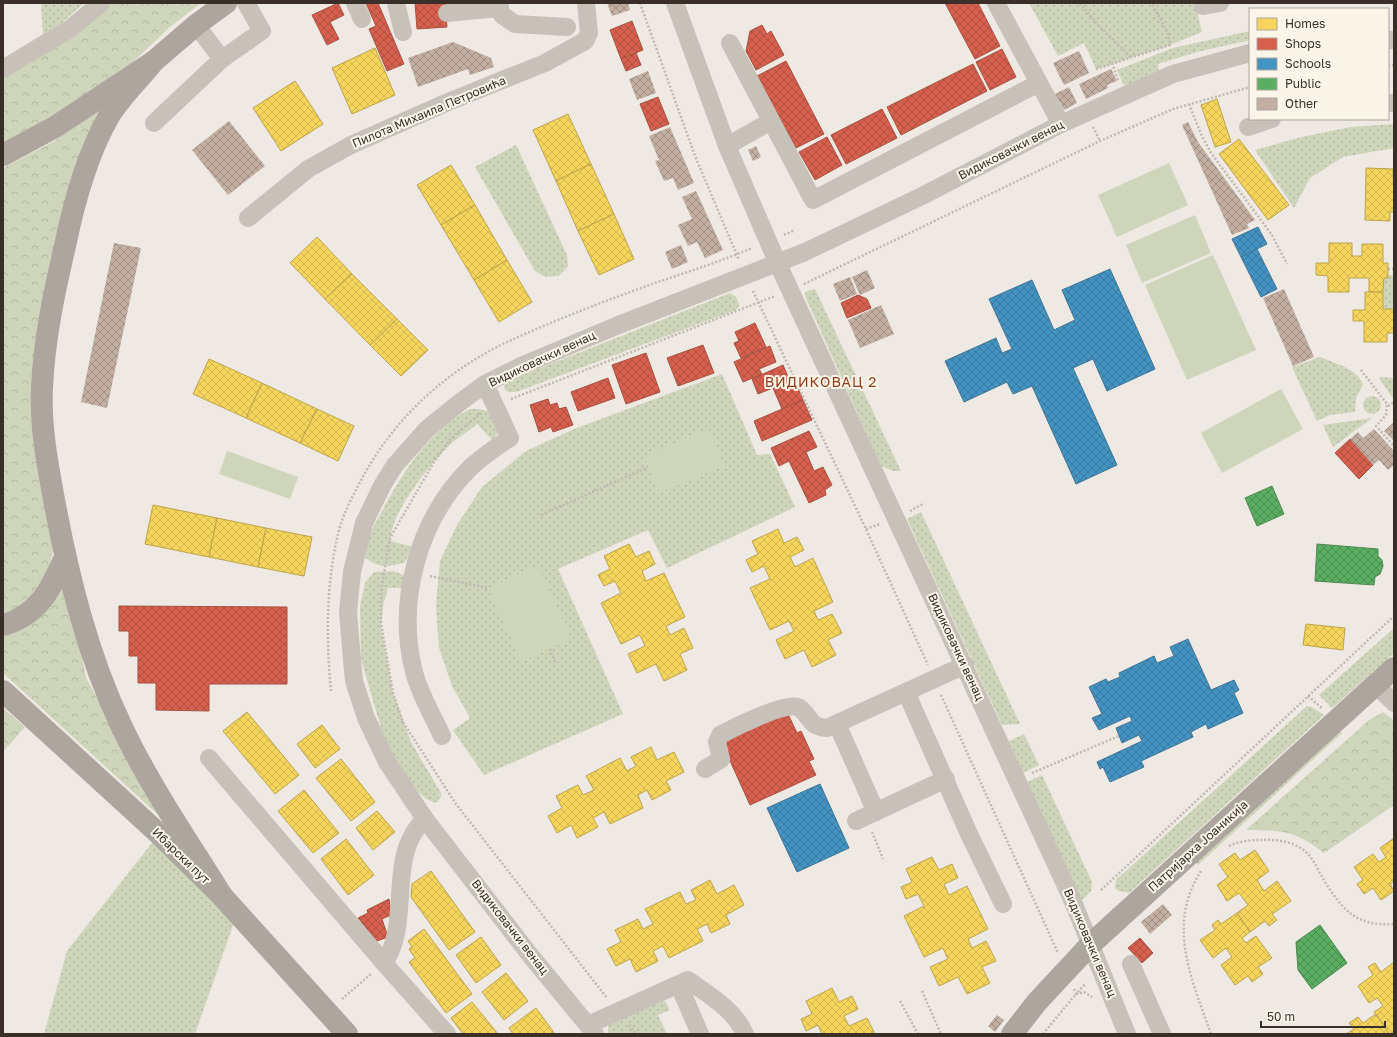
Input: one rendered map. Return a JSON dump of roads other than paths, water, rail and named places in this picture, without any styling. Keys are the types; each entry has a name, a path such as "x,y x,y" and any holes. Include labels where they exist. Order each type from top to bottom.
{"main road":[{"path":"3,154 55,127 153,62 196,24 226,3"},
{"path":"153,62 110,115 87,164 68,232 49,319 42,391 43,427 48,470 65,557 104,685 137,758 222,896"},
{"path":"3,625 26,615 48,593 65,557"},
{"name":"Патријарха Јоаникија","path":"1012,1034 1037,1002 1091,944 1394,668"},
{"name":"Ибарски пут","path":"3,691 159,834 222,896 347,1034"}],"street":[{"path":"3,69 71,28 102,3"},
{"path":"154,124 222,59 262,31 246,3"},
{"path":"355,3 362,19"},
{"path":"396,3 403,32"},
{"name":"Пилота Михаила Петровића","path":"248,218 308,169 351,145 448,102 544,63 585,41 589,33 586,3"},
{"name":"Видиковачки венац","path":"675,3 727,146 778,264 1017,780 1091,944 1127,1034"},
{"path":"996,3 1061,124"},
{"path":"448,13 499,6 502,15 515,24 567,27"},
{"path":"196,24 222,59"},
{"path":"730,43 814,200 1039,83"},
{"name":"Видиковачки венац","path":"592,1029 530,955 426,819 379,747 356,688 348,612 352,572 364,523 383,484 395,465 427,429 486,384 521,366 616,326 778,264 922,196 1061,124 1173,74 1249,53"},
{"path":"1248,127 1269,120"},
{"path":"727,146 772,121"},
{"path":"442,736 420,690 412,660 408,615 414,573 422,543 446,498 481,458 510,438 486,384"},
{"path":"704,769 721,759 717,740 720,735 784,707 796,706 800,708 818,727 827,728 964,665"},
{"path":"1376,685 1394,703"},
{"path":"906,692 946,779 969,834 1003,904"},
{"path":"837,724 867,820 946,779"},
{"path":"209,758 384,963 447,1034"},
{"path":"384,963 391,952 395,941 402,870 408,844 416,828 426,819"},
{"path":"1131,964 1162,1034"},
{"path":"592,1029 618,1012 688,980 738,1019 745,1034"},
{"path":"679,985 700,1034"}],"district":[{"name":"ВИДИКОВАЦ 2","path":"821,382"}]}
